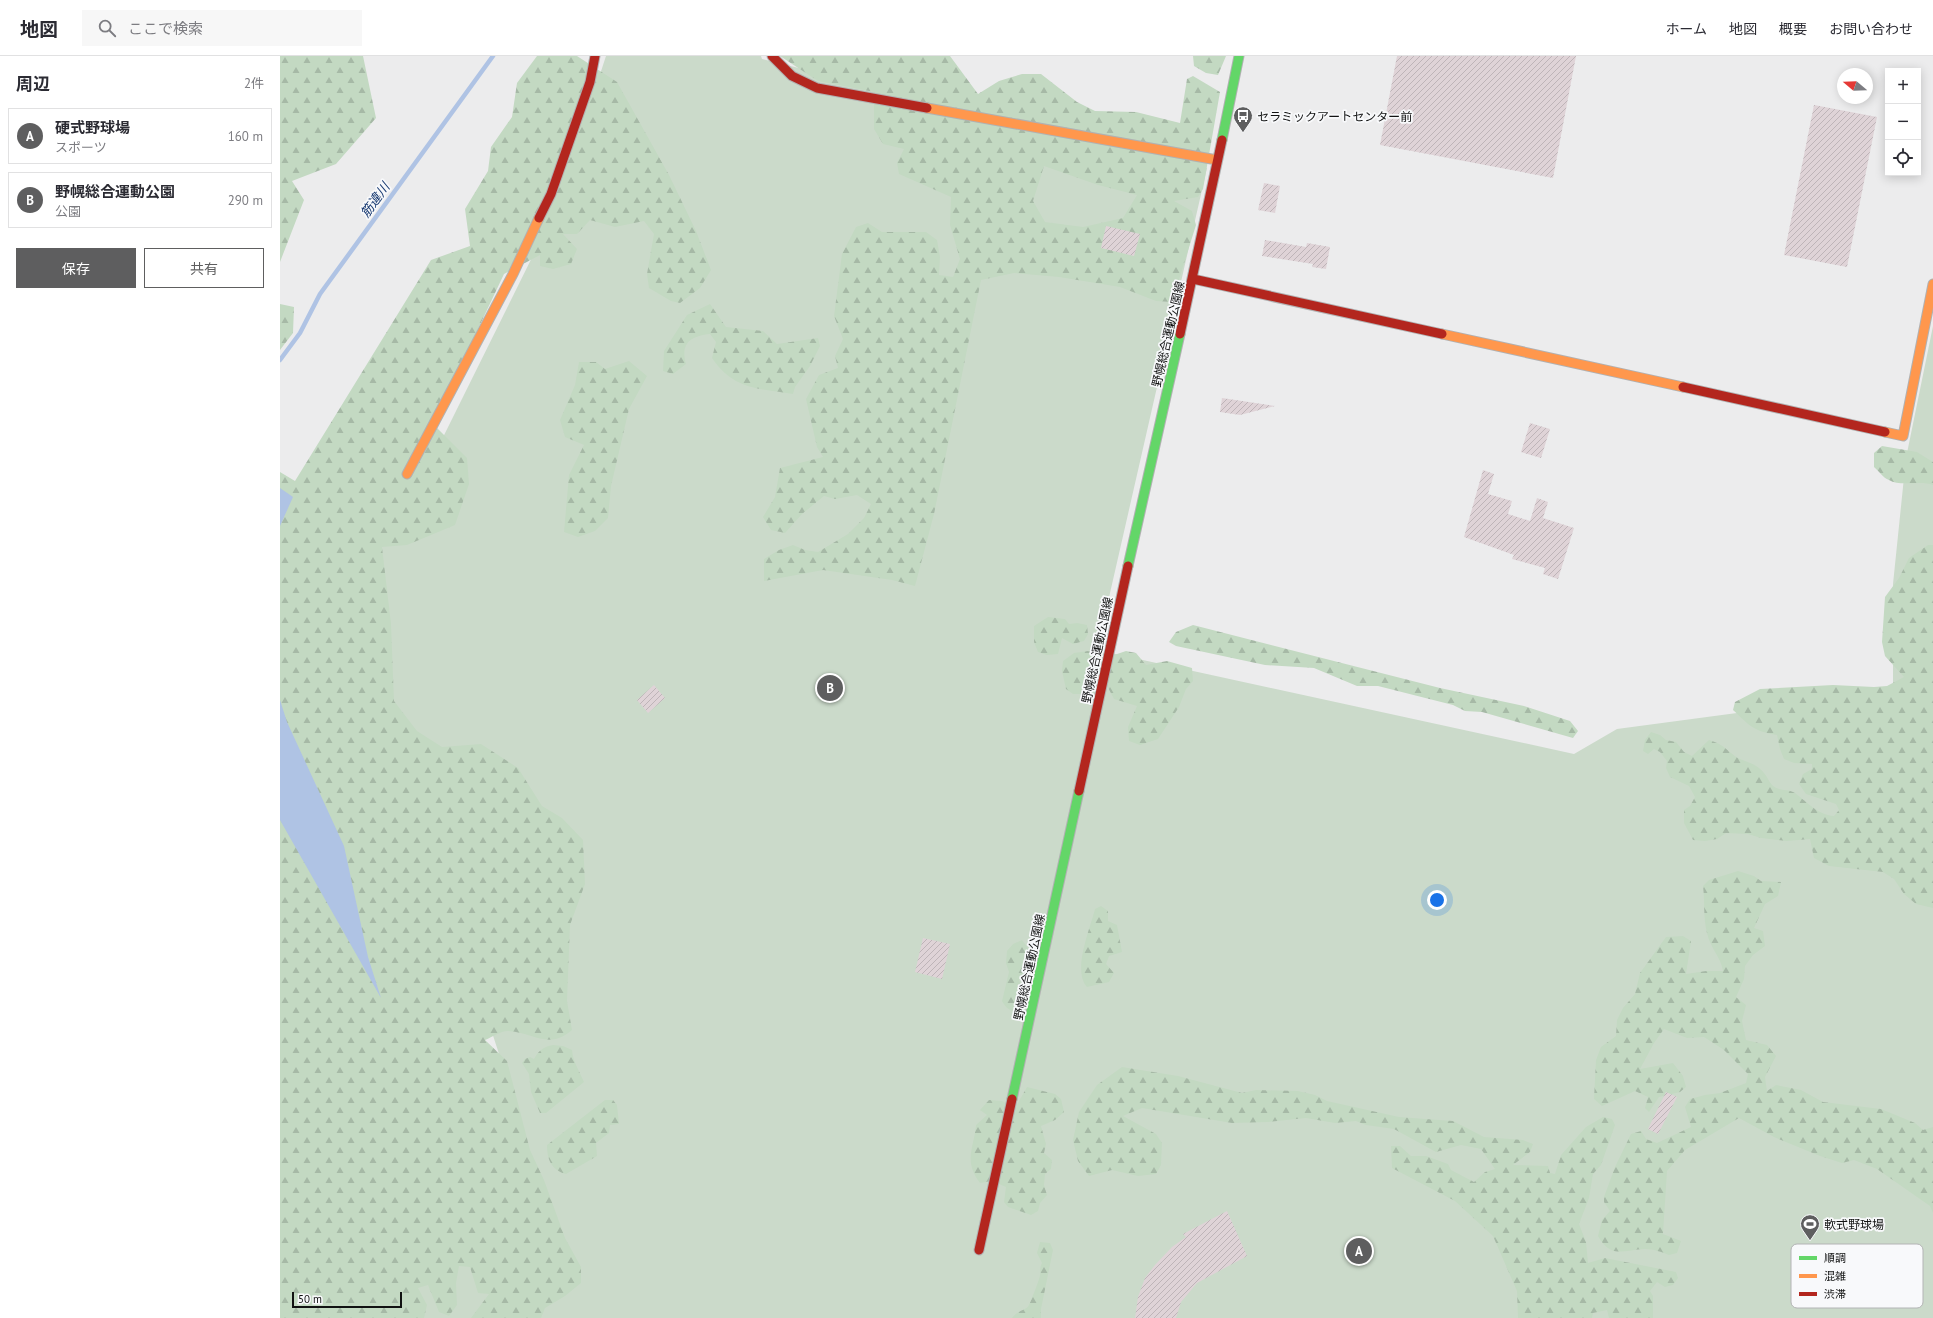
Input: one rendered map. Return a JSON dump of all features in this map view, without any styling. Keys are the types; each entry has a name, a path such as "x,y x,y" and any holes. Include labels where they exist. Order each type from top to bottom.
{"street":[{"path":"407,474 513,274 551,194 590,82 595,56"},
{"path":"772,56 782,70 800,81 817,88 1217,160"},
{"name":"野幌総合運動公園線","path":"979,1250 1116,619 1193,279 1239,56"},
{"path":"1193,279 1903,436 1933,284"}],"green space":[{"path":"280,56 363,56 376,118 336,164 292,181 304,200 280,262"},
{"path":"537,56 577,56 617,82 669,175 696,231 711,270 700,288 680,303 671,301 649,288 647,274 654,234 644,221 615,227 590,220 577,234 563,234 577,249 571,264 553,269 540,266 540,255 504,274 433,424 467,458 469,484 455,525 407,545 382,547 391,624 394,701 417,731 442,747 481,744 518,768 542,806 562,818 583,840 585,884 570,925 567,1001 572,1030 564,1036 549,1040 518,1032 506,1031 485,1040 507,1061 530,1150 544,1180 565,1238 581,1267 581,1283 565,1296 545,1308 541,1318 471,1318 489,1294 478,1293 470,1267 459,1266 456,1283 457,1305 449,1316 439,1312 428,1285 418,1288 427,1305 424,1318 280,1318 280,472 295,481 431,260 470,246 465,209 488,171 491,147 512,117 517,83"},
{"path":"606,56 761,56 762,59 1207,168 1097,650 1574,754 1617,729 1893,692 1893,584 1906,458 1933,326 1933,1318 325,1318 521,1121 465,950 420,826 347,522 404,516 556,209"},
{"path":"780,56 950,56 978,94 999,81 1022,74 1041,74 1077,102 1095,111 1136,112 1180,123 1187,79 1193,76 1220,92 1203,189 1198,197 1174,201 1192,211 1196,225 1172,302 1156,301 1120,287 1059,277 1014,273 981,280 934,514 915,586 892,580 823,570 764,581 764,559 779,550 793,545 805,550 818,552 848,534 864,518 871,504 857,495 835,499 824,496 802,514 785,533 771,530 763,517 775,497 780,468 823,457 817,447 806,399 819,375 838,368 835,356 843,339 834,316 842,254 856,227 868,223 882,232 926,232 937,240 940,257 939,275 953,277 960,259 950,225 951,197 899,174 897,163 904,149 883,144 874,129 874,92 818,81","holes":["1044,166 1098,185 1137,195 1123,218 1083,227 1045,222 1033,201"]},
{"path":"1193,56 1226,56 1218,75 1206,73 1194,66"},
{"path":"280,304 294,307 293,333 280,350"},
{"path":"710,304 726,327 763,331 777,344 818,338 820,346 810,366 795,387 793,394 747,386 729,376 712,358 716,342 710,334 697,337 689,342 685,351 686,364 673,374 663,371 664,351 687,315"},
{"path":"629,361 647,376 629,409 611,486 608,518 595,531 578,537 564,532 569,475 584,445 565,437 560,420 575,385 579,362 596,362 605,369"},
{"path":"1882,446 1917,452 1933,462 1933,485 1923,483 1899,483 1885,478 1874,467 1874,453"},
{"path":"1928,545 1933,545 1933,908 1916,904 1904,894 1894,879 1883,872 1829,866 1814,858 1810,839 1787,841 1761,838 1748,834 1726,833 1717,839 1705,841 1693,840 1684,823 1684,810 1690,806 1695,797 1689,786 1670,777 1666,768 1667,761 1660,752 1654,749 1648,754 1643,751 1645,740 1651,732 1660,735 1666,740 1676,742 1684,752 1692,756 1709,740 1715,742 1740,759 1759,768 1775,787 1795,793 1818,811 1834,816 1839,810 1836,804 1806,794 1799,784 1803,774 1812,769 1812,764 1794,763 1784,759 1777,735 1762,732 1748,724 1733,710 1735,702 1760,689 1833,685 1874,687 1887,686 1904,677 1885,656 1882,642 1885,597 1899,578 1909,558"},
{"path":"1048,617 1065,619 1069,624 1077,623 1087,625 1088,634 1084,641 1073,644 1062,638 1058,654 1047,655 1038,652 1034,642 1034,626"},
{"path":"1193,625 1440,688 1524,706 1570,721 1578,731 1573,738 1482,712 1465,711 1453,705 1378,686 1357,686 1314,668 1265,665 1176,646 1169,642 1176,632"},
{"path":"1088,651 1105,658 1126,651 1136,653 1146,665 1167,661 1192,668 1193,681 1186,689 1179,707 1158,739 1140,745 1129,741 1128,727 1137,706 1114,699 1103,678 1093,694 1073,694 1066,689 1062,671 1063,661 1074,653"},
{"path":"1738,871 1754,876 1761,881 1781,882 1778,896 1765,904 1754,928 1763,931 1765,946 1753,955 1745,966 1744,979 1736,997 1746,1005 1742,1021 1746,1040 1767,1045 1776,1056 1765,1077 1767,1091 1776,1085 1801,1090 1823,1102 1881,1109 1915,1123 1923,1130 1933,1127 1933,1213 1930,1206 1877,1169 1854,1160 1842,1163 1820,1156 1774,1137 1739,1118 1685,1150 1667,1171 1663,1234 1681,1241 1677,1253 1669,1255 1645,1249 1618,1252 1608,1248 1598,1236 1602,1220 1610,1211 1604,1202 1604,1197 1615,1167 1631,1134 1641,1131 1646,1139 1657,1143 1691,1127 1685,1107 1690,1099 1720,1093 1746,1083 1748,1074 1724,1050 1704,1037 1687,1038 1664,1029 1654,1043 1640,1069 1673,1063 1683,1076 1686,1087 1680,1092 1659,1097 1649,1112 1645,1108 1648,1097 1635,1091 1602,1106 1594,1099 1596,1060 1601,1047 1616,1036 1617,1020 1623,1008 1635,994 1640,973 1666,937 1683,936 1691,941 1686,974 1706,971 1723,971 1720,961 1708,938 1705,921 1703,886 1709,880"},
{"path":"1101,906 1108,911 1108,921 1117,925 1122,952 1109,956 1106,964 1114,973 1109,982 1087,987 1083,980 1081,971 1082,961 1086,938 1095,909"},
{"path":"1022,940 1033,955 1030,976 1019,980 1021,986 1027,988 1020,1011 1014,1011 1007,1008 1002,1001 1009,972 1006,963 1007,951 1013,944"},
{"path":"553,1045 563,1046 572,1050 575,1062 584,1082 546,1113 540,1113 531,1092 529,1074 522,1063 525,1059 530,1057 534,1059 542,1049"},
{"path":"1122,1067 1178,1076 1242,1093 1256,1090 1298,1091 1315,1095 1327,1101 1399,1117 1453,1121 1484,1137 1523,1140 1533,1144 1530,1152 1513,1165 1548,1166 1550,1173 1555,1174 1561,1155 1586,1127 1603,1117 1612,1119 1615,1125 1601,1165 1593,1174 1589,1198 1579,1224 1586,1242 1588,1263 1605,1258 1676,1272 1678,1278 1673,1285 1665,1287 1657,1282 1650,1291 1653,1296 1653,1318 1609,1318 1607,1310 1593,1313 1592,1318 1518,1318 1517,1291 1493,1236 1455,1201 1392,1168 1391,1146 1400,1146 1411,1156 1426,1156 1448,1164 1451,1170 1474,1182 1485,1172 1495,1169 1481,1149 1461,1145 1436,1152 1394,1129 1366,1125 1356,1121 1335,1123 1306,1118 1268,1122 1232,1123 1142,1108 1123,1116 1156,1134 1162,1143 1161,1165 1156,1174 1138,1176 1112,1170 1089,1176 1078,1161 1073,1140 1079,1112 1097,1085"},
{"path":"1027,1087 1055,1094 1061,1099 1064,1112 1055,1120 1041,1126 1046,1144 1044,1153 1052,1160 1051,1169 1045,1174 1044,1185 1047,1195 1040,1203 1038,1211 1031,1215 1008,1207 1004,1202 1006,1187 992,1181 980,1183 972,1168 971,1161 976,1125 987,1115 980,1110 989,1100 1002,1101 1015,1108"},
{"path":"605,1100 613,1100 617,1105 619,1124 610,1125 609,1133 596,1143 597,1156 566,1174 557,1170 553,1167 549,1159 547,1145"},
{"path":"1040,1242 1050,1243 1053,1250 1041,1309 1041,1318 1012,1318 1017,1313 1028,1307 1032,1299 1040,1277 1040,1268 1042,1263 1037,1253"}],"water":[{"path":"280,488 293,497 280,526"},
{"path":"280,700 287,722 344,846 368,957 381,998 280,820"}],"building":[{"path":"1397,56 1576,56 1553,178 1380,145"},
{"path":"1814,105 1877,117 1847,267 1784,255"},
{"path":"1264,183 1280,186 1275,213 1258,210"},
{"path":"1106,226 1140,234 1134,256 1101,248"},
{"path":"1265,240 1306,247 1307,243 1330,247 1326,269 1312,267 1313,264 1262,256"},
{"path":"1222,398 1275,406 1240,415 1220,412"},
{"path":"1530,423 1550,429 1541,458 1521,452"},
{"path":"1483,470 1494,474 1488,494 1512,501 1508,514 1530,521 1537,498 1548,502 1543,518 1574,528 1558,579 1543,574 1545,568 1512,559 1514,555 1464,537"},
{"path":"654,685 665,698 648,713 637,700"},
{"path":"923,938 950,944 942,979 915,972"},
{"path":"1666,1092 1677,1097 1658,1134 1648,1129"},
{"path":"1227,1211 1247,1256 1197,1283 1181,1302 1176,1318 1135,1318 1138,1297 1145,1278 1155,1265 1172,1247 1186,1237 1183,1234"}],"waterway":[{"name":"筋違川","path":"280,360 300,333 320,294 493,56"}],"traffic: fast":[{"path":"1222,140 1239,56"},
{"path":"1128,566 1180,334"},
{"path":"1012,1099 1079,791"}],"traffic: slow":[{"path":"927,108 1217,160"},
{"path":"407,474 513,274 539,218"},
{"path":"1885,432 1903,436 1933,284"},
{"path":"1442,334 1683,387"}],"traffic: jam":[{"path":"539,218 551,194 590,82 595,56"},
{"path":"772,56 792,76 817,88 927,108"},
{"path":"1180,334 1222,140"},
{"path":"1193,279 1442,334"},
{"path":"1683,387 1885,432"},
{"path":"1079,791 1128,566"},
{"path":"979,1250 1012,1099"}],"place":[{"name":"セラミックアートセンター前","path":"1243,133"},
{"name":"野幌総合運動公園","path":"830,688"},
{"name":"軟式野球場","path":"1810,1241"},
{"name":"硬式野球場","path":"1359,1251"}]}
